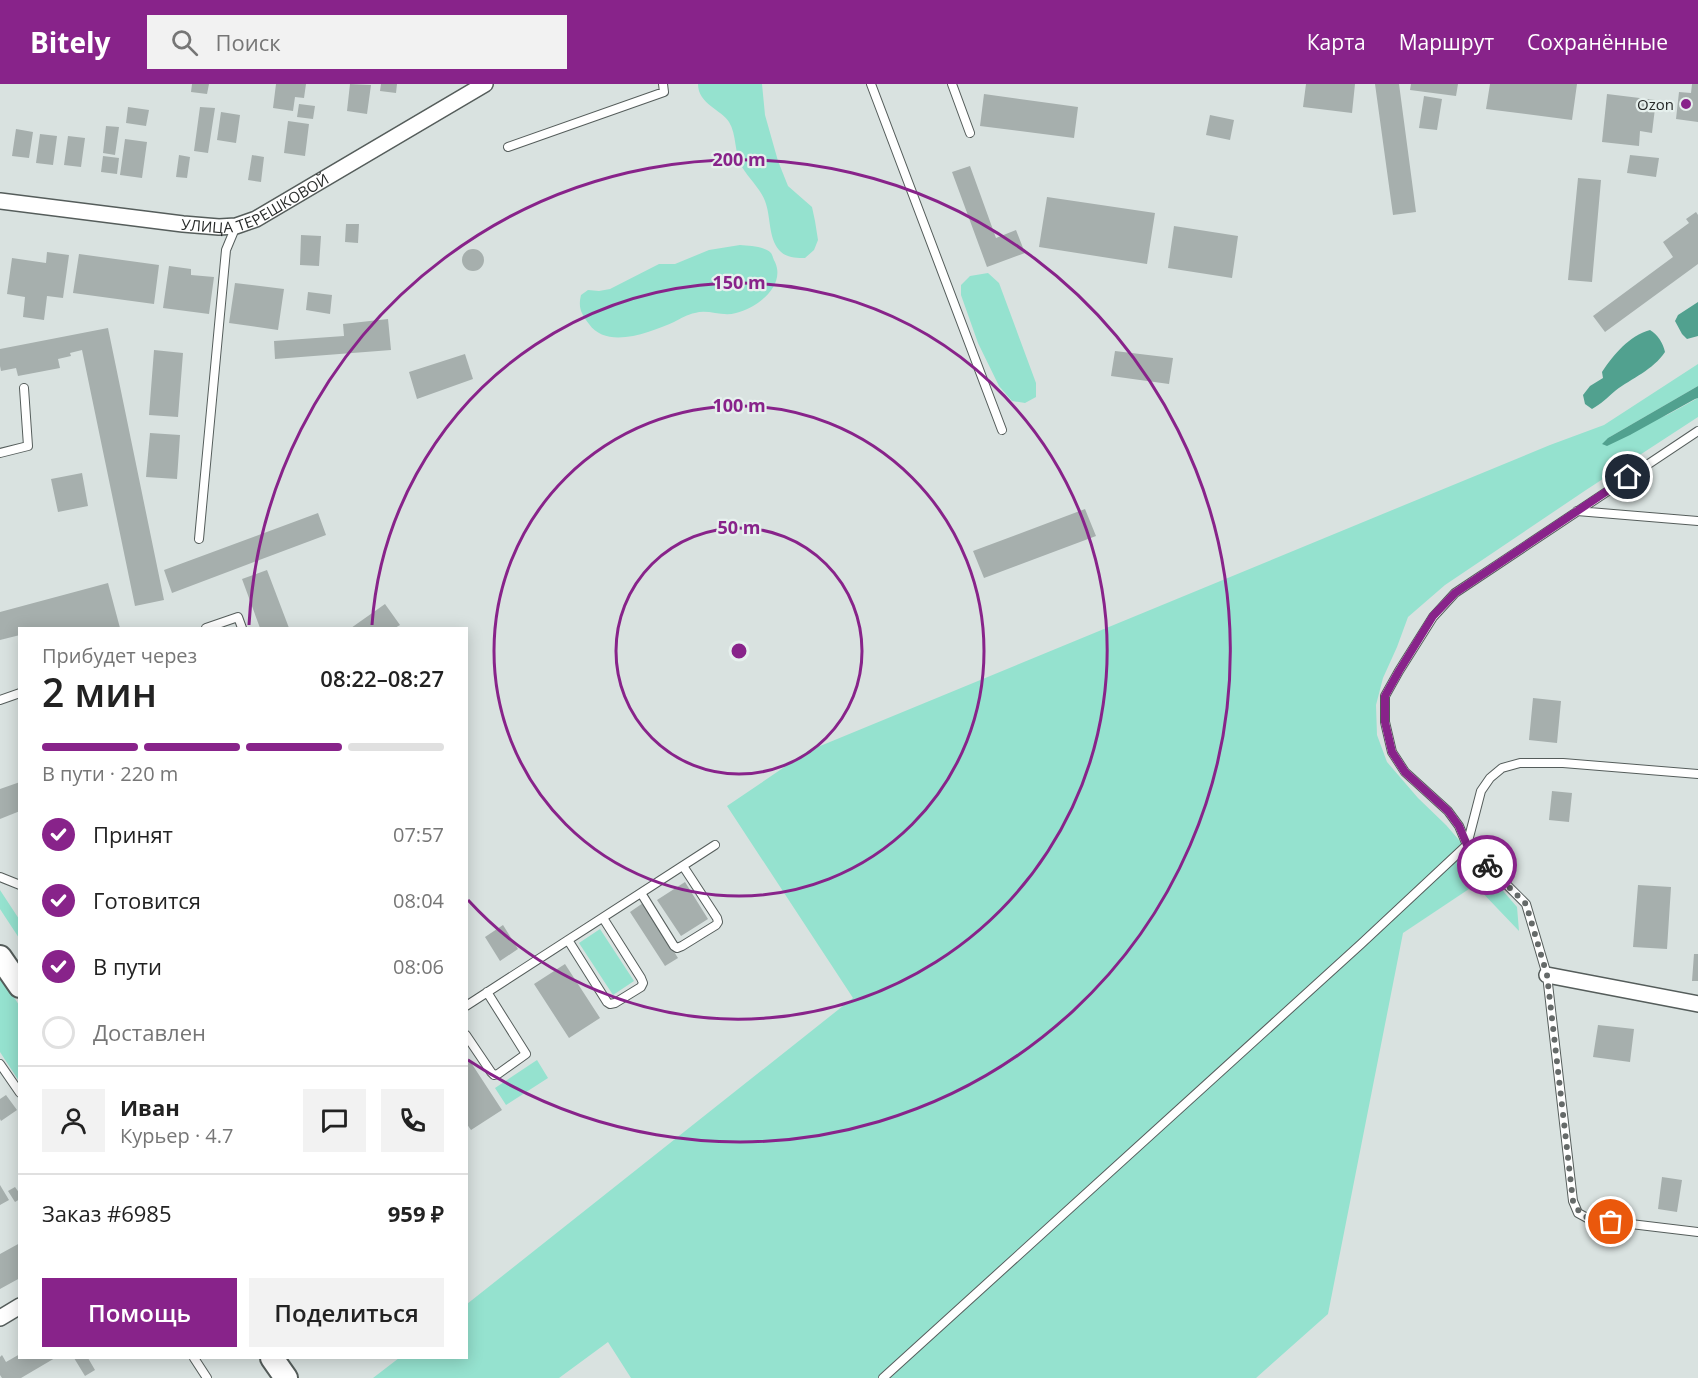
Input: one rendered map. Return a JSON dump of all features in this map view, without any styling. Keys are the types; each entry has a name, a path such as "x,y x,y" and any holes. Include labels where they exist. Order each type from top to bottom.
{"main road":[{"path":"0,957 18,983"},
{"path":"273,1359 286,1378"}],"street":[{"name":"УЛИЦА ТЕРЕШКОВОЙ","path":"0,201 183,225 236,226 256,219 485,84"},
{"path":"1547,975 1698,1004"},
{"path":"0,1318 18,1307"}],"lane":[{"path":"508,147 664,92 663,84"},
{"path":"871,84 1002,430"},
{"path":"952,84 970,133"},
{"path":"199,540 226,250 236,226"},
{"path":"0,453 28,446 24,388"},
{"path":"1698,431 1455,593 1433,616 1385,696 1385,722 1392,752 1405,772 1448,811 1459,826 1467,845 1526,904 1547,975 1573,1201 1578,1213 1589,1219 1698,1232"},
{"path":"1576,511 1698,521"},
{"path":"209,627 238,617 242,627"},
{"path":"0,700 18,694"},
{"path":"883,1378 1467,845 1481,791 1490,778 1502,768 1520,763 1563,763 1698,774"},
{"path":"468,1005 715,846"},
{"path":"641,893 674,946 677,948 682,946 699,936 718,922 683,866"},
{"path":"0,877 18,884"},
{"path":"568,940 610,1004 641,987 643,983 641,978 603,918"},
{"path":"468,1038 494,1074 498,1074 526,1054 487,992"},
{"path":"0,1064 18,1090"},
{"path":"195,1359 207,1378"}],"shaded area":[{"path":"698,84 762,84 765,115 778,161 788,186 812,207 818,240 814,250 805,258 785,255 775,245 765,201 739,162 732,127 726,118 702,97"},
{"path":"740,245 765,249 771,253 777,271 773,287 768,295 744,310 731,314 700,312 642,334 618,337 597,332 582,313 581,295 588,290 610,289 659,264 675,264 709,250"},
{"path":"988,273 999,283 1036,383 1036,397 1025,403 1012,401 999,386 978,343 961,295 961,285 970,276"},
{"path":"1698,302 1698,336 1687,339 1675,321 1678,315"},
{"path":"1650,330 1658,337 1664,349 1665,352 1660,358 1592,409 1585,404 1583,395 1590,386 1603,378 1602,372 1617,352 1635,337"},
{"path":"1698,364 1698,386 1608,438 1667,415 1698,398 1698,417 1445,585 1408,617 1383,678 1376,705 1377,735 1387,762 1418,798 1446,825 1517,907 1519,931 1475,885 1403,933 1328,1314 1256,1378 631,1378 608,1342 559,1378 373,1378 398,1359 468,1359 468,1303 853,998 727,806 808,751 1550,445 1604,425"},
{"path":"1698,386 1698,398 1630,435 1607,446 1602,444 1608,438"},
{"path":"0,890 18,917 18,936 0,909"},
{"path":"600,929 634,981 613,995 579,943"},
{"path":"0,976 18,1003 18,1079 0,1052"},
{"path":"537,1060 548,1078 506,1105 495,1088"}],"building":[{"path":"192,84 209,84 207,94 191,92"},
{"path":"276,84 306,84 304,98 295,97 293,111 273,108"},
{"path":"350,84 371,85 367,114 347,111"},
{"path":"381,84 397,84 396,93 380,91"},
{"path":"1306,84 1355,84 1352,113 1303,107"},
{"path":"1375,84 1399,84 1416,212 1393,215"},
{"path":"1411,84 1458,84 1456,96 1410,90"},
{"path":"1490,84 1577,84 1572,120 1486,109"},
{"path":"1692,84 1698,84 1698,122 1676,119 1679,92 1691,93"},
{"path":"984,94 1078,107 1074,138 980,126"},
{"path":"1607,94 1656,100 1652,133 1640,131 1639,146 1602,142"},
{"path":"1424,96 1442,99 1437,130 1419,128"},
{"path":"299,104 315,106 313,119 297,117"},
{"path":"128,107 149,110 146,126 126,123"},
{"path":"200,107 215,108 208,153 194,151"},
{"path":"221,112 240,115 236,143 217,140"},
{"path":"1210,115 1234,120 1230,140 1206,135"},
{"path":"288,121 309,124 305,156 284,153"},
{"path":"106,126 119,127 115,155 103,153"},
{"path":"16,129 33,132 29,158 12,156"},
{"path":"40,134 57,136 53,165 36,163"},
{"path":"68,136 85,138 81,167 64,165"},
{"path":"125,139 147,142 142,178 120,175"},
{"path":"179,155 190,157 187,178 176,177"},
{"path":"252,155 264,157 261,182 248,180"},
{"path":"1630,155 1659,158 1656,177 1627,173"},
{"path":"103,156 119,158 117,174 101,172"},
{"path":"970,166 996,238 1016,230 1025,253 987,267 952,172"},
{"path":"1578,178 1601,180 1592,282 1568,280"},
{"path":"1047,197 1155,213 1147,264 1039,247"},
{"path":"1696,212 1698,215 1698,264 1605,332 1593,316 1673,257 1663,242 1689,223 1686,219"},
{"path":"346,224 359,224 358,243 345,242"},
{"path":"1174,226 1238,236 1232,278 1168,268"},
{"path":"301,235 321,236 319,266 300,265"},
{"path":"473,249 481,252 484,260 481,268 473,271 465,268 462,260 465,252"},
{"path":"47,252 69,255 63,298 47,296 44,320 23,317 25,297 7,294 12,258 46,263"},
{"path":"79,254 159,265 154,304 73,293"},
{"path":"169,266 191,269 191,275 214,277 209,314 163,308"},
{"path":"235,283 284,289 278,330 229,323"},
{"path":"308,292 332,295 330,314 306,310"},
{"path":"388,319 391,350 275,359 274,341 344,336 343,324"},
{"path":"108,328 164,600 135,606 82,350 58,359 60,368 18,376 16,368 1,371 0,366 0,349"},
{"path":"154,350 183,353 178,417 149,415"},
{"path":"1115,351 1173,358 1169,384 1111,376"},
{"path":"465,354 473,379 417,399 409,372"},
{"path":"150,433 180,435 177,479 146,477"},
{"path":"82,473 88,506 58,512 51,479"},
{"path":"1085,509 1096,536 984,578 973,551"},
{"path":"318,513 326,535 172,593 164,570"},
{"path":"267,570 289,627 260,627 242,579"},
{"path":"108,583 120,627 18,627 18,636 0,640 0,612"},
{"path":"385,604 400,625 397,627 352,627"},
{"path":"1533,698 1561,701 1557,743 1529,740"},
{"path":"18,783 18,812 0,819 0,789"},
{"path":"1552,791 1572,793 1569,822 1549,820"},
{"path":"685,882 708,919 681,936 657,900"},
{"path":"1638,885 1671,887 1667,949 1633,947"},
{"path":"643,903 678,958 665,966 630,912"},
{"path":"503,925 518,949 500,961 485,937"},
{"path":"1694,954 1698,954 1698,981 1692,981"},
{"path":"565,964 600,1018 569,1038 534,984"},
{"path":"1598,1025 1634,1029 1630,1062 1593,1057"},
{"path":"468,1058 502,1110 471,1130 468,1126"},
{"path":"6,1095 17,1110 1,1121 0,1099"},
{"path":"1662,1177 1682,1180 1677,1212 1658,1209"},
{"path":"0,1185 9,1200 0,1205"},
{"path":"15,1187 18,1191 18,1200 15,1202 8,1191"},
{"path":"18,1244 18,1279 0,1289 0,1254"},
{"path":"2,1355 6,1362 18,1355 18,1359 53,1359 21,1378 2,1378 0,1357"},
{"path":"75,1359 89,1359 95,1370 85,1376"}],"way so far":[{"path":"1487,865 1526,904 1547,975 1573,1201 1578,1213 1589,1219 1611,1222"}],"place":[{"name":"Ozon","path":"1686,104"}],"route":[{"path":"1487,865 1467,845 1459,826 1448,811 1405,772 1392,752 1385,722 1385,696 1433,616 1455,593 1628,477"}]}
